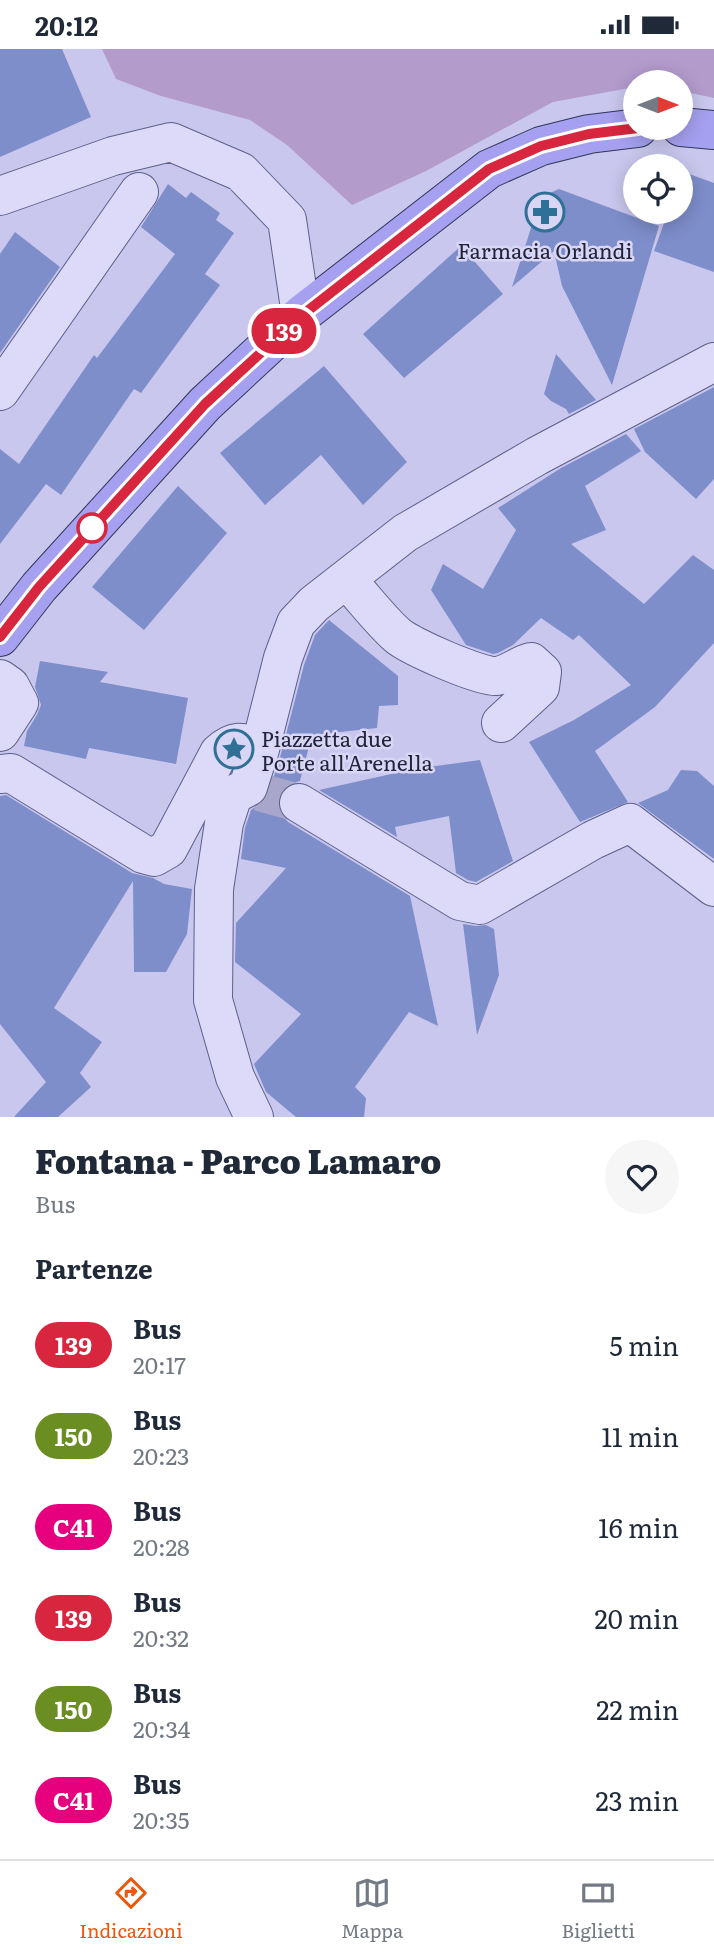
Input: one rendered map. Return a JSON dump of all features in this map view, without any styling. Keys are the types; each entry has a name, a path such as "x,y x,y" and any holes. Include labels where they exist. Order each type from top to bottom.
{"main road":[{"path":"693,128 714,130"},
{"path":"0,637 39,587 205,404 301,316 489,169 541,146 589,134 623,130"}],"street":[{"path":"0,196 113,156 171,142 241,172 287,220 301,316"},
{"path":"0,391 139,192"},
{"path":"254,1117 236,1077 213,1000 214,889 224,823 233,795 254,790 260,749 283,658 296,623 314,604 405,533 537,456 714,362"},
{"path":"346,579 399,637 476,674 495,677 531,662 542,672 540,687 501,723"},
{"path":"0,679 10,687 19,703 0,731"},
{"path":"0,774 11,773 143,854 154,857 168,849 219,753 229,744 245,741 260,749"},
{"path":"299,803 460,901 480,905 593,840 630,823 714,887"}],"shaded area":[{"path":"102,49 714,49 714,98 693,94 693,70 623,70 623,89 553,102 426,171 352,205 287,145 250,120 161,96 116,79"}],"building":[{"path":"0,49 62,49 91,117 0,157"},
{"path":"693,175 714,183 714,272 654,251 664,224 693,224"},
{"path":"168,184 186,198 191,192 220,213 216,220 234,233 205,274 220,285 141,393 134,389 61,495 46,484 0,544 0,449 19,464 94,355 97,358 175,254 141,227"},
{"path":"559,189 623,213 623,224 659,226 612,385 562,286 554,251 512,287 541,197"},
{"path":"15,232 60,267 0,353 0,254"},
{"path":"461,246 503,294 404,378 363,334"},
{"path":"556,354 596,400 569,414 544,394"},
{"path":"324,366 407,462 363,505 321,455 265,505 220,453"},
{"path":"714,387 714,479 696,499 645,452 634,429"},
{"path":"626,434 641,451 585,486 606,530 571,544 644,604 693,555 714,570 714,643 655,707 595,751 628,802 580,822 529,742 574,720 631,685 579,635 573,640 541,618 513,645 498,653 493,654 466,645 431,590 443,564 483,589 516,530 498,508 561,468"},
{"path":"178,486 227,533 144,630 92,587"},
{"path":"329,620 398,676 398,705 379,706 377,728 312,735 300,781 289,784 280,792 277,803 280,813 288,822 410,896 438,1026 409,1012 355,1087 366,1098 364,1117 296,1117 266,1092 254,1064 301,1014 235,962 236,923 286,868 241,859 245,828 251,810 267,798 304,665 315,635"},
{"path":"40,661 108,672 100,682 188,698 176,764 89,748 86,759 24,746 27,731 41,705 35,687"},
{"path":"480,760 513,861 476,882 456,873 449,816 395,827 397,837 319,790 414,769"},
{"path":"681,770 697,771 714,786 714,859 638,803 668,790"},
{"path":"6,795 132,873 164,884 192,889 187,934 166,972 134,972 133,881 54,1008 102,1042 80,1073 91,1087 58,1117 14,1117 46,1082 0,1024 0,796"},
{"path":"463,924 486,925 494,929 499,975 477,1035"}],"tunnel":[{"path":"259,792 299,803"}],"bus line":[{"name":"139","path":"0,637 39,587 205,404 301,316 489,169 541,146 589,134 623,130"}],"place":[{"name":"Farmacia Orlandi","path":"545,212"},
{"name":"Piazzetta due Porte all'Arenella","path":"234,749"}]}
